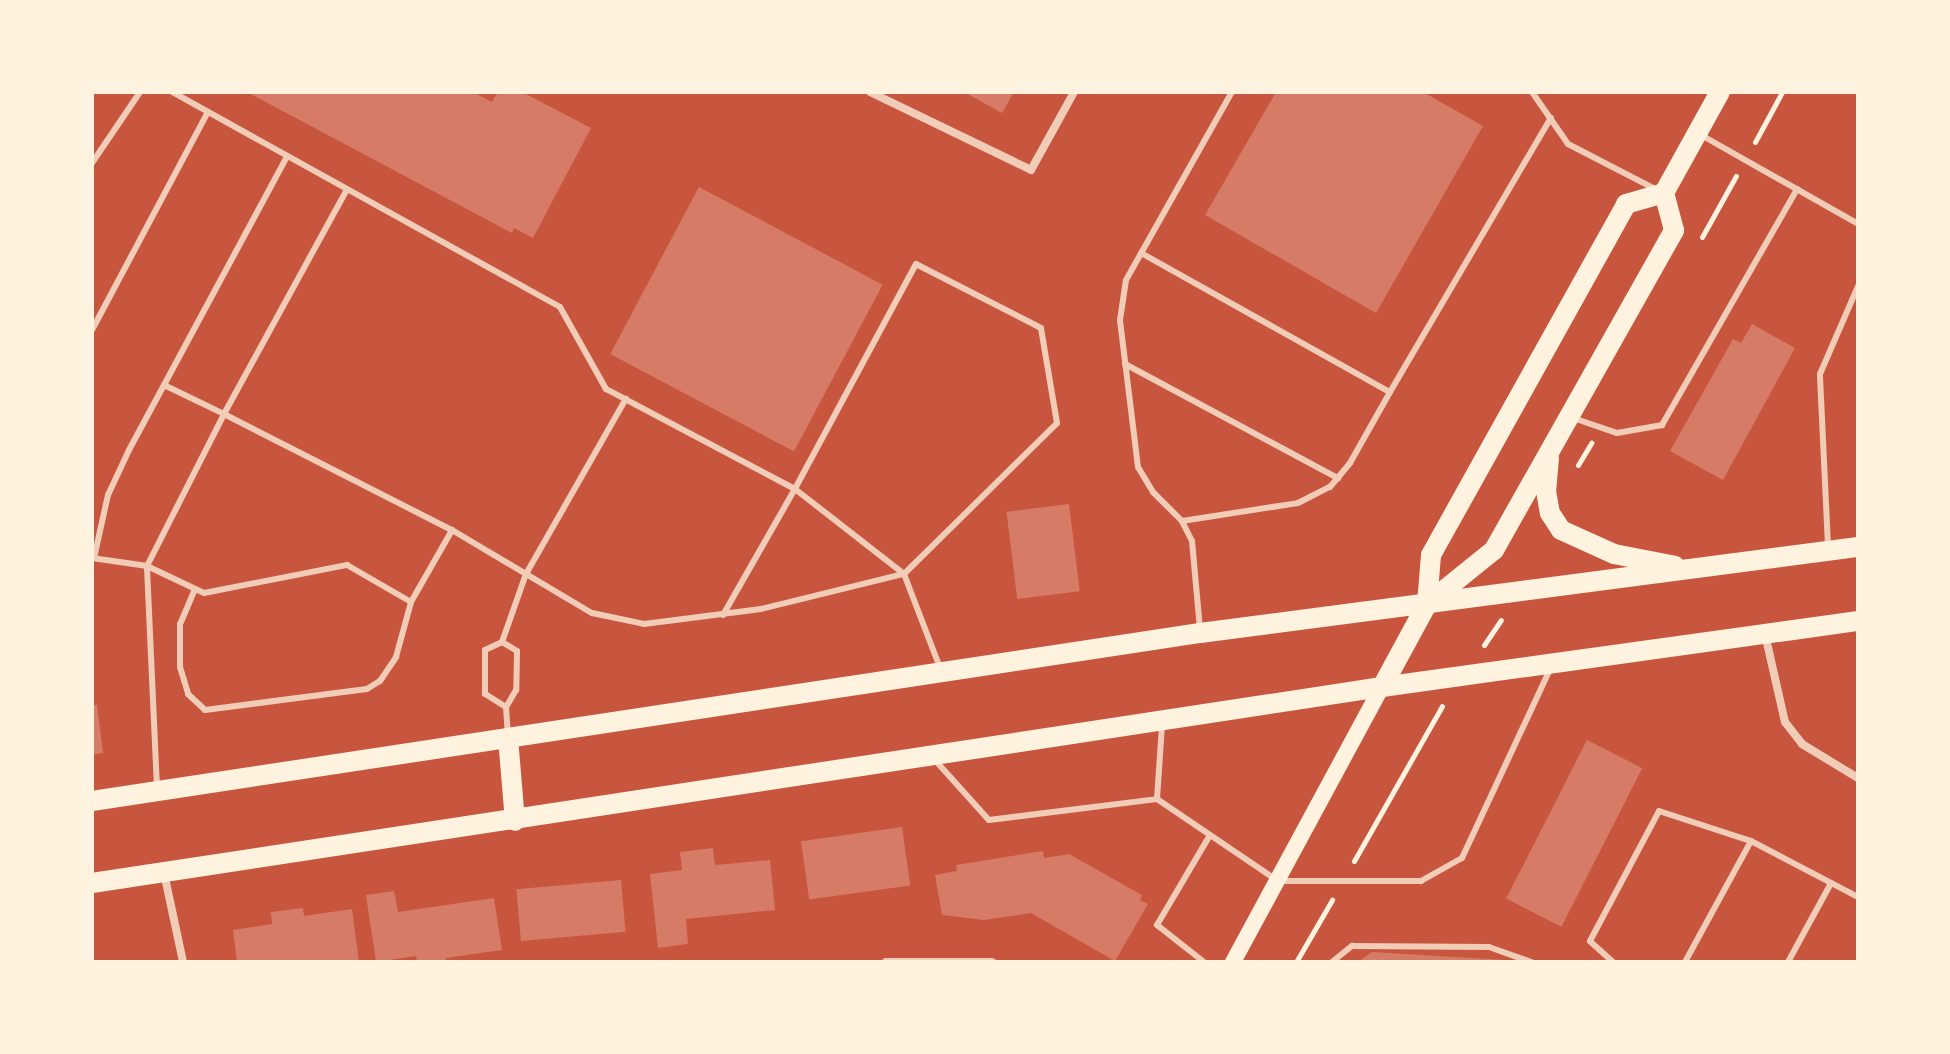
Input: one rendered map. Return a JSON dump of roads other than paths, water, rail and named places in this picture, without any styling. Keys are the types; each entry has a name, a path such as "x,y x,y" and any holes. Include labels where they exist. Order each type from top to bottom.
{"main road":[{"path":"1233,962 1427,604 1494,550 1674,230 1664,193 1720,92"},
{"path":"1427,604 1431,555 1626,204 1664,193"},
{"path":"1549,452 1546,491 1550,513 1561,530 1614,554 1691,569"},
{"path":"92,801 942,675 1200,633 1858,547"},
{"path":"92,883 1382,687 1765,631 1858,621"},
{"path":"508,738 515,821"}],"street":[{"path":"870,92 1031,170 1074,92"},
{"path":"1765,631 1785,722 1802,744 1858,778"},
{"path":"164,872 183,962"},
{"path":"886,962 992,962"}],"lane":[{"path":"92,163 140,92"},
{"path":"172,92 560,307 606,389 795,489 904,574 942,675"},
{"path":"1200,633 1192,541 1182,521 1153,492 1138,467 1120,320 1126,280 1232,92"},
{"path":"1532,92 1568,144 1664,193"},
{"path":"92,330 208,112"},
{"path":"1182,521 1298,503 1338,478 1551,118"},
{"path":"1697,133 1858,224"},
{"path":"287,156 108,495 93,558 147,566 204,593 347,565 411,602"},
{"path":"157,791 147,566 224,414 347,189"},
{"path":"1569,416 1617,433 1662,425 1797,189"},
{"path":"1141,253 1390,392"},
{"path":"164,385 452,530 592,613 633,622 723,615 904,574 1057,423 1041,328 916,264 723,615"},
{"path":"1828,550 1820,374 1858,286"},
{"path":"1125,364 1338,478"},
{"path":"506,707 485,694 485,650 502,642 526,574 626,399"},
{"path":"195,589 180,624 180,667 188,694 205,710 367,689 380,681 396,657 411,602 452,530"},
{"path":"502,642 517,651 516,690 506,707 508,738"},
{"path":"932,756 989,820 1157,799 1278,881 1421,881 1462,858 1553,664"},
{"path":"1157,799 1163,721"},
{"path":"1613,962 1590,941 1659,811 1751,841 1858,897"},
{"path":"1204,962 1157,925 1210,835"},
{"path":"1685,962 1751,841"},
{"path":"1788,962 1831,883"},
{"path":"1332,962 1352,946 1489,947 1531,962"}]}
